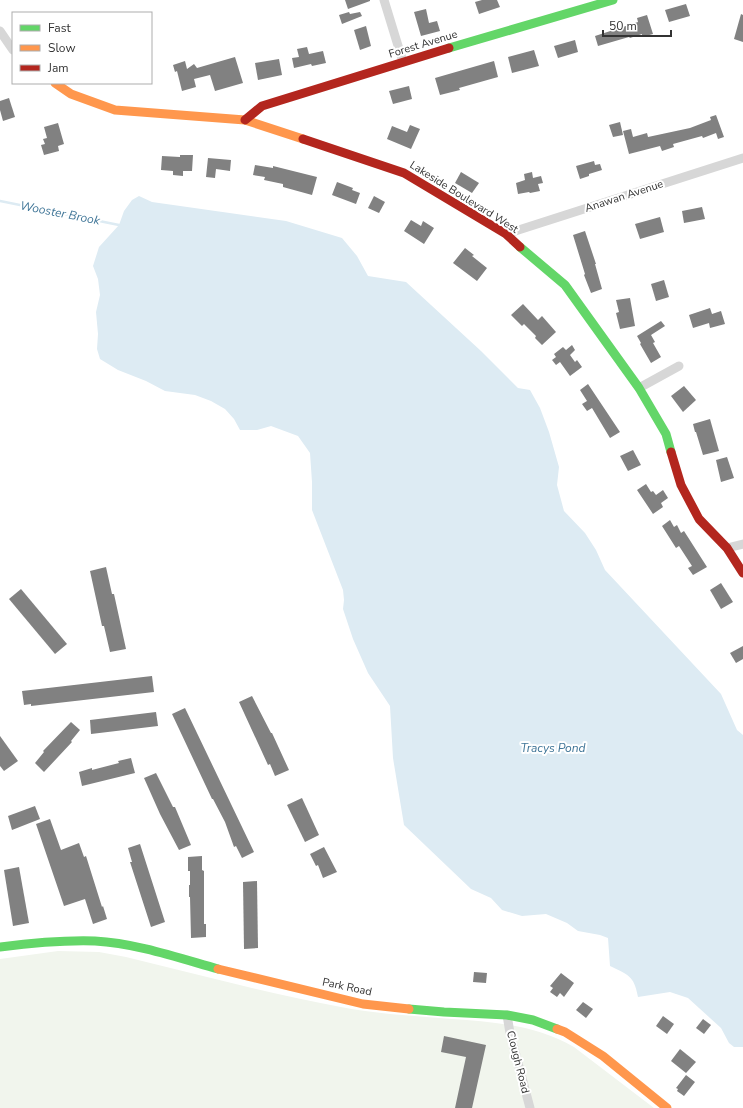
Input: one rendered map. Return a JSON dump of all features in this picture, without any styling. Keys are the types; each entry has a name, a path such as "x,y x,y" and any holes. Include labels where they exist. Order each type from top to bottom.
{"street":[{"path":"384,0 403,62"},
{"name":"Forest Avenue","path":"245,120 262,106 403,62 613,0"},
{"path":"0,31 12,49"},
{"name":"Lakeside Boulevard West","path":"56,84 71,94 115,110 245,120 404,173 506,234 565,285 639,388 666,434 681,485 699,519 727,548 743,573"},
{"name":"Anawan Avenue","path":"506,234 743,158"},
{"path":"639,388 679,366"},
{"path":"727,548 743,544"},
{"name":"Park Road","path":"0,947 38,942 96,941 137,947 227,971 363,1004 444,1012 507,1015 533,1020 565,1032 603,1056 667,1108"},
{"name":"Clough Road","path":"507,1015 510,1033 530,1108"}],"shaded area":[{"path":"58,951 99,952 126,957 260,990 355,1009 499,1023 530,1029 574,1047 654,1108 0,1108 0,959"}],"water":[{"name":"Tracys Pond","path":"139,196 152,202 286,221 342,238 357,256 368,276 406,282 481,351 518,388 530,390 540,408 549,432 559,467 557,485 564,511 585,533 596,550 605,570 721,694 737,730 743,735 743,1047 734,1047 729,1043 721,1028 688,998 670,992 638,997 632,980 626,974 610,966 608,938 578,931 567,923 546,914 522,916 502,910 491,898 471,889 404,825 393,758 390,706 368,673 353,639 343,609 343,590 312,510 310,453 298,436 271,426 257,430 240,430 234,419 225,409 211,401 195,395 165,391 146,381 118,370 100,359 97,349 98,334 96,312 100,295 98,279 93,266 99,247 119,225 124,211 132,200"}],"building":[{"path":"345,0 370,0 370,1 348,9"},
{"path":"482,0 497,0 500,7 479,14 475,2"},
{"path":"686,4 690,16 669,22 665,10"},
{"path":"426,9 429,23 437,21 440,31 421,36 414,12"},
{"path":"349,12 350,14 360,12 362,16 342,24 339,15"},
{"path":"741,14 743,15 743,42 734,39"},
{"path":"647,15 653,34 642,37 642,34 598,46 595,36 638,22 637,18"},
{"path":"366,26 371,46 360,50 354,30"},
{"path":"575,40 578,52 558,58 554,46"},
{"path":"307,47 309,54 323,51 326,63 312,66 311,64 294,68 292,58 299,57 297,49"},
{"path":"534,50 539,66 512,73 508,57"},
{"path":"235,57 243,83 215,91 210,75 194,79 196,87 182,91 177,71 175,72 173,65 185,61 187,69 194,64 197,68"},
{"path":"279,59 282,75 258,80 255,63"},
{"path":"494,61 498,77 440,95 435,78"},
{"path":"409,86 412,99 393,104 389,91"},
{"path":"9,98 15,117 3,121 0,110 0,101"},
{"path":"716,115 724,137 718,139 716,133 703,138 702,136 673,144 674,147 662,151 660,146 629,154 623,131 631,129 633,137 647,133 648,137 690,128 711,120 710,117"},
{"path":"620,122 623,135 613,137 609,125"},
{"path":"58,123 64,144 58,146 59,151 44,155 41,145 45,144 43,139 47,138 44,127"},
{"path":"410,125 420,129 411,149 387,139 392,126 407,132"},
{"path":"180,155 193,155 192,171 183,171 183,176 173,175 173,171 161,170 162,156 180,157"},
{"path":"208,158 231,160 230,171 216,169 215,178 206,177"},
{"path":"594,161 595,165 600,164 602,170 589,174 589,176 580,179 576,166"},
{"path":"255,165 273,168 273,166 317,177 312,195 283,187 283,184 264,180 265,177 253,175"},
{"path":"461,172 479,183 472,193 455,183"},
{"path":"532,172 533,178 541,176 543,183 538,184 540,191 518,194 516,183 525,180 524,174"},
{"path":"337,182 353,188 352,190 360,193 356,204 332,195"},
{"path":"374,196 385,202 379,213 368,208"},
{"path":"702,207 705,219 684,223 682,211"},
{"path":"660,217 664,232 640,239 635,224"},
{"path":"411,220 421,226 423,221 434,228 424,244 404,231"},
{"path":"585,231 596,264 602,289 591,293 584,275 585,274 573,235"},
{"path":"465,248 474,255 472,256 487,268 477,281 453,263"},
{"path":"664,280 669,297 656,301 651,284"},
{"path":"630,298 635,326 620,329 616,313 619,312 616,300"},
{"path":"523,304 538,320 542,316 556,332 542,345 535,338 536,336 524,324 522,326 511,315"},
{"path":"710,308 712,314 721,311 725,324 710,328 709,323 693,328 689,315"},
{"path":"661,321 665,326 651,335 655,342 653,343 661,357 651,363 637,336"},
{"path":"572,345 575,350 570,355 575,362 577,360 582,367 570,376 560,362 556,365 552,360 556,357 554,354 563,347 566,350"},
{"path":"588,384 620,432 610,438 592,408 587,411 582,404 587,401 580,390"},
{"path":"684,386 696,400 683,412 671,396"},
{"path":"710,419 719,451 703,455 693,424"},
{"path":"633,450 641,465 628,471 620,456"},
{"path":"727,457 734,478 721,482 716,460"},
{"path":"646,484 651,492 653,491 656,495 663,490 668,498 661,503 663,507 653,514 637,490"},
{"path":"670,520 674,527 677,525 681,533 684,531 707,567 693,575 688,568 692,566 679,546 676,548 662,526"},
{"path":"106,567 112,594 114,594 126,649 110,652 104,626 102,626 90,571"},
{"path":"721,583 733,602 721,609 710,590"},
{"path":"21,589 67,644 55,654 9,599"},
{"path":"743,646 743,659 736,663 730,653"},
{"path":"152,676 154,692 31,706 31,704 24,705 22,691"},
{"path":"252,696 272,733 289,770 275,776 270,764 268,765 239,702"},
{"path":"185,708 254,852 242,858 236,846 234,847 225,822 212,799 172,714"},
{"path":"156,712 158,726 91,734 90,720"},
{"path":"71,722 80,730 71,741 72,742 44,772 35,763 44,752 43,751"},
{"path":"0,736 18,761 4,771 0,766"},
{"path":"131,758 135,773 82,786 79,772 119,763 118,761"},
{"path":"156,773 173,807 175,807 191,845 179,850 160,814 144,778"},
{"path":"302,798 319,835 305,842 287,805"},
{"path":"35,806 40,819 12,830 8,816"},
{"path":"50,819 61,850 79,843 84,857 86,856 107,919 93,924 85,899 64,906 36,824"},
{"path":"140,844 165,922 151,927 130,862 132,862 128,848"},
{"path":"324,847 337,872 323,878 318,865 316,866 310,854"},
{"path":"202,856 202,870 204,871 204,924 206,924 206,937 191,938 189,897 190,871 188,871 188,857"},
{"path":"19,867 29,923 13,926 4,870"},
{"path":"257,881 258,948 244,949 243,882"},
{"path":"474,972 487,973 486,983 473,982"},
{"path":"561,973 574,983 564,997 560,993 557,997 550,992 553,988 550,986"},
{"path":"583,1002 593,1009 586,1018 576,1010"},
{"path":"663,1016 674,1024 667,1034 656,1026"},
{"path":"703,1019 711,1025 704,1034 696,1028"},
{"path":"444,1036 486,1045 472,1108 455,1108 466,1057 441,1052"},
{"path":"680,1049 696,1062 686,1073 671,1061"},
{"path":"686,1075 695,1082 684,1096 677,1091 678,1089 676,1088"}],"waterway":[{"name":"Wooster Brook","path":"0,201 119,225"}],"traffic: fast":[{"path":"449,48 613,0"},
{"path":"520,247 565,285 639,388 666,434 671,452"},
{"path":"0,947 59,941 110,942 157,952 218,969"},
{"path":"409,1009 507,1015 533,1020 557,1029"}],"traffic: slow":[{"path":"56,84 71,94 115,110 245,120 303,139"},
{"path":"218,969 363,1004 409,1009"},
{"path":"557,1029 565,1032 603,1056 667,1108"}],"traffic: jam":[{"path":"245,120 262,106 449,48"},
{"path":"303,139 404,173 506,234 520,247"},
{"path":"671,452 681,485 699,519 727,548 743,573"}]}
